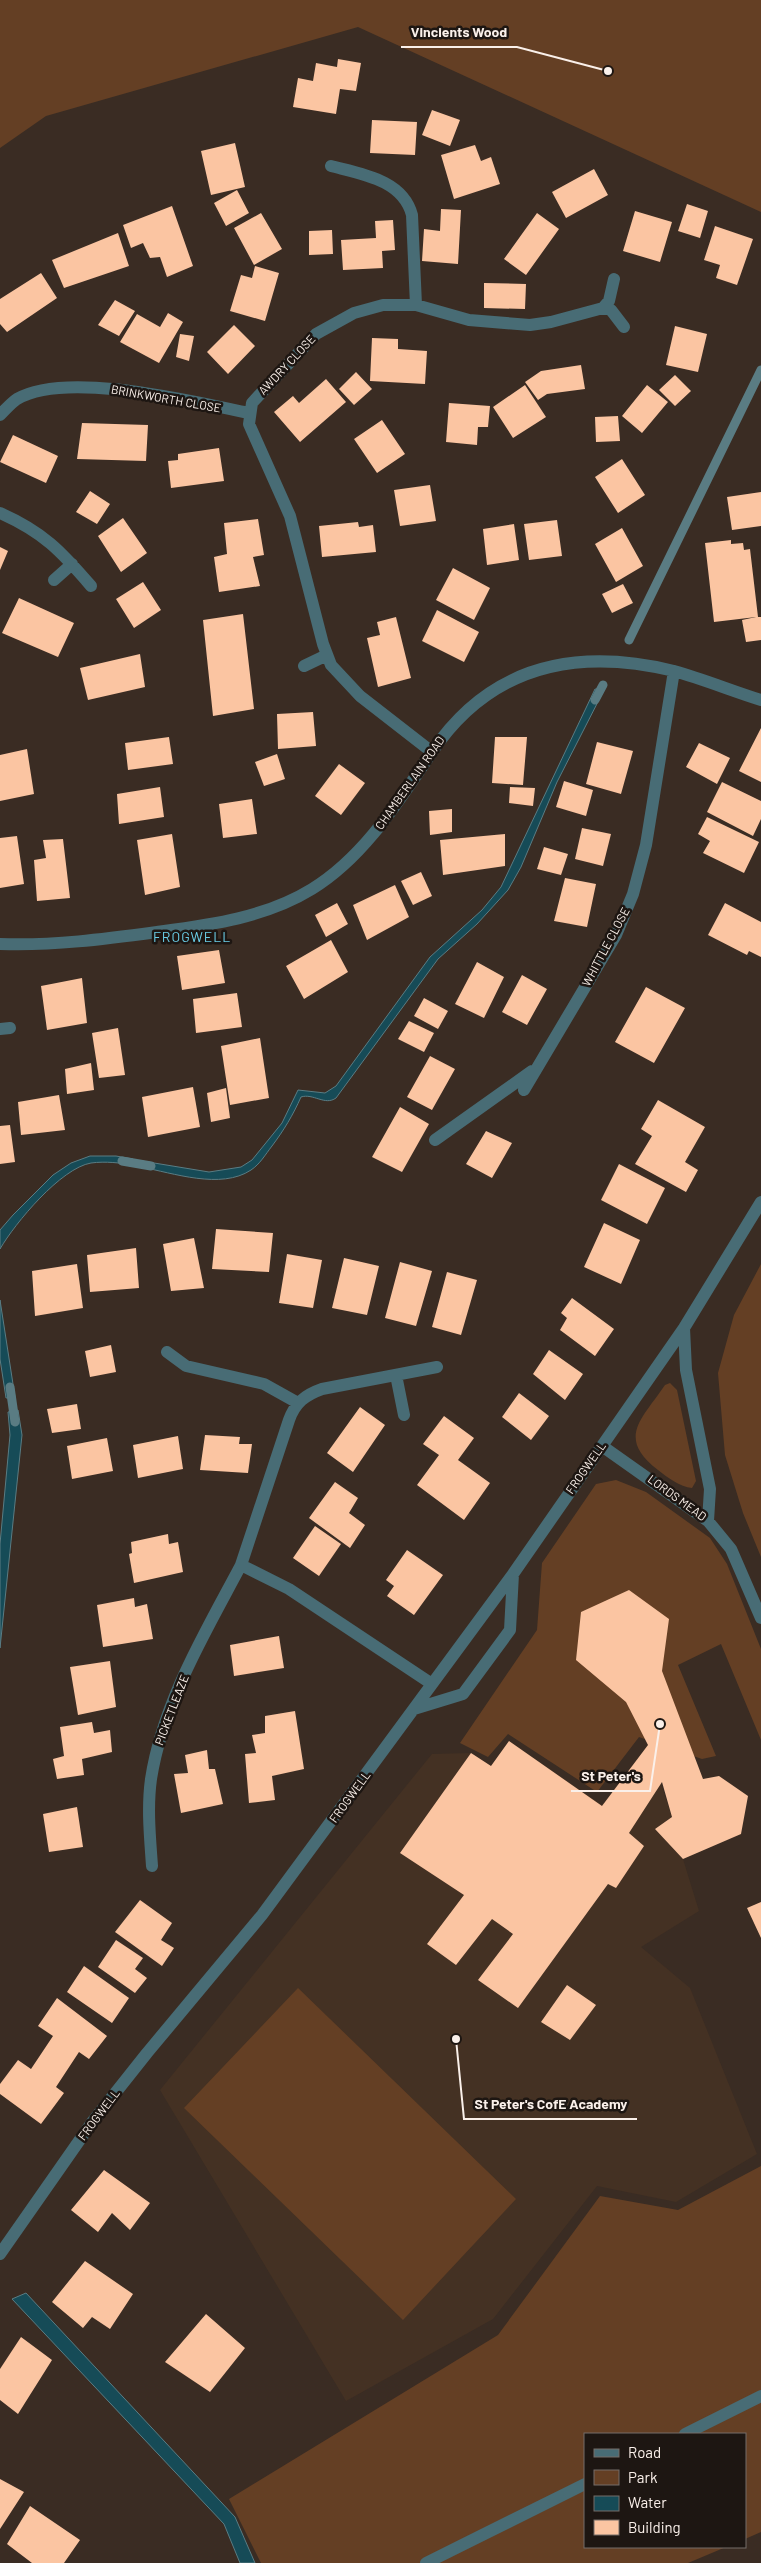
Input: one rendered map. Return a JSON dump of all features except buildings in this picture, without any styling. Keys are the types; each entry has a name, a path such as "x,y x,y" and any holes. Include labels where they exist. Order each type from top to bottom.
{"street":[{"path":"331,166 386,184 403,196 409,204 412,216 416,305"},
{"path":"614,279 609,301 603,308 611,310 624,327"},
{"name":"AWDRY CLOSE","path":"249,413 252,403 316,334 354,313 383,305 416,305 468,320 530,325 550,322 603,308"},
{"name":"BRINKWORTH CLOSE","path":"0,415 16,399 36,392 84,388 116,389 165,396 249,413"},
{"path":"249,413 249,424 254,439 290,516 326,655 338,673 360,696 432,752"},
{"path":"0,513 30,526 50,541 91,586"},
{"path":"54,580 72,564"},
{"path":"304,666 326,655"},
{"name":"CHAMBERLAIN ROAD","path":"0,944 52,943 197,926 242,917 290,900 330,876 362,845 396,807 449,728 479,699 494,688 526,673 564,665 609,662 674,671 761,700"},
{"name":"WHITTLE CLOSE","path":"524,1090 612,941 633,894 646,845 674,671"},
{"path":"435,1140 536,1068"},
{"name":"FROGWELL","path":"0,2254 93,2121 262,1915 513,1574 684,1328 761,1202"},
{"path":"684,1328 686,1370 710,1489 708,1521"},
{"path":"167,1352 186,1366 264,1384 298,1403 308,1394 322,1389 436,1367"},
{"path":"396,1375 404,1415"},
{"name":"PICKETLEAZE","path":"152,1866 148,1816 149,1798 161,1734 186,1673 241,1565 288,1420 298,1403"},
{"name":"LORDS MEAD","path":"602,1446 708,1521 731,1549 761,1618"},
{"path":"241,1565 289,1589 432,1684"},
{"path":"414,1709 463,1694 510,1630 513,1574"},
{"path":"687,2433 761,2396"},
{"path":"426,2563 584,2484"}],"shaded area":[{"path":"509,1741 602,1805 648,1745 672,1817 655,1829 683,1859 699,1911 641,1947 690,1988 757,2154 676,2202 597,2186 493,2319 346,2401 160,2090 432,1754 471,1753 491,1766"}],"green space":[{"path":"0,0 761,0 761,212 358,27 46,116 0,148"},
{"path":"761,1264 761,1557 743,1513 725,1455 718,1373 734,1315"},
{"path":"670,1383 677,1390 696,1481 692,1488 678,1484 670,1479 645,1459 638,1448 637,1428 648,1408 665,1385"},
{"path":"616,1480 646,1492 710,1538 727,1564 761,1649 761,1740 721,1644 678,1665 716,1756 702,1759 639,1737 597,1792 508,1734 488,1757 460,1743 537,1630 542,1563 596,1484"},
{"path":"298,1988 516,2199 403,2320 184,2108"},
{"path":"761,2166 761,2532 746,2539 746,2433 584,2433 584,2548 724,2548 688,2563 261,2563 229,2499 498,2335 600,2196 678,2210"}],"water":[{"path":"595,689 604,690 557,782 521,867 508,890 477,924 438,959 336,1098 328,1101 305,1096 301,1097 284,1128 262,1159 251,1170 239,1176 226,1179 197,1178 141,1167 142,1161 209,1172 241,1167 252,1160 282,1123 298,1090 325,1093 336,1086 430,957 482,910 501,887"},
{"path":"90,1156 116,1156 133,1159 134,1165 108,1162 91,1163 79,1167 66,1175 27,1212 0,1249 0,1230 13,1215 53,1175 71,1163"},
{"path":"0,1300 15,1397 6,1398 0,1359"},
{"path":"18,1410 22,1435 0,1648 0,1544 10,1435 8,1412"},
{"path":"26,2293 235,2517 255,2563 240,2563 224,2524 12,2299"}],"waterway":[{"path":"629,640 761,370"},
{"path":"595,700 603,685"},
{"path":"122,1161 151,1166"},
{"path":"10,1387 15,1422"}],"place":[{"name":"Vincients Wood","path":"608,71"},
{"name":"St Peter's","path":"660,1724"},
{"name":"St Peter's CofE Academy","path":"456,2039"}],"district":[{"name":"FROGWELL","path":"192,937"}]}
